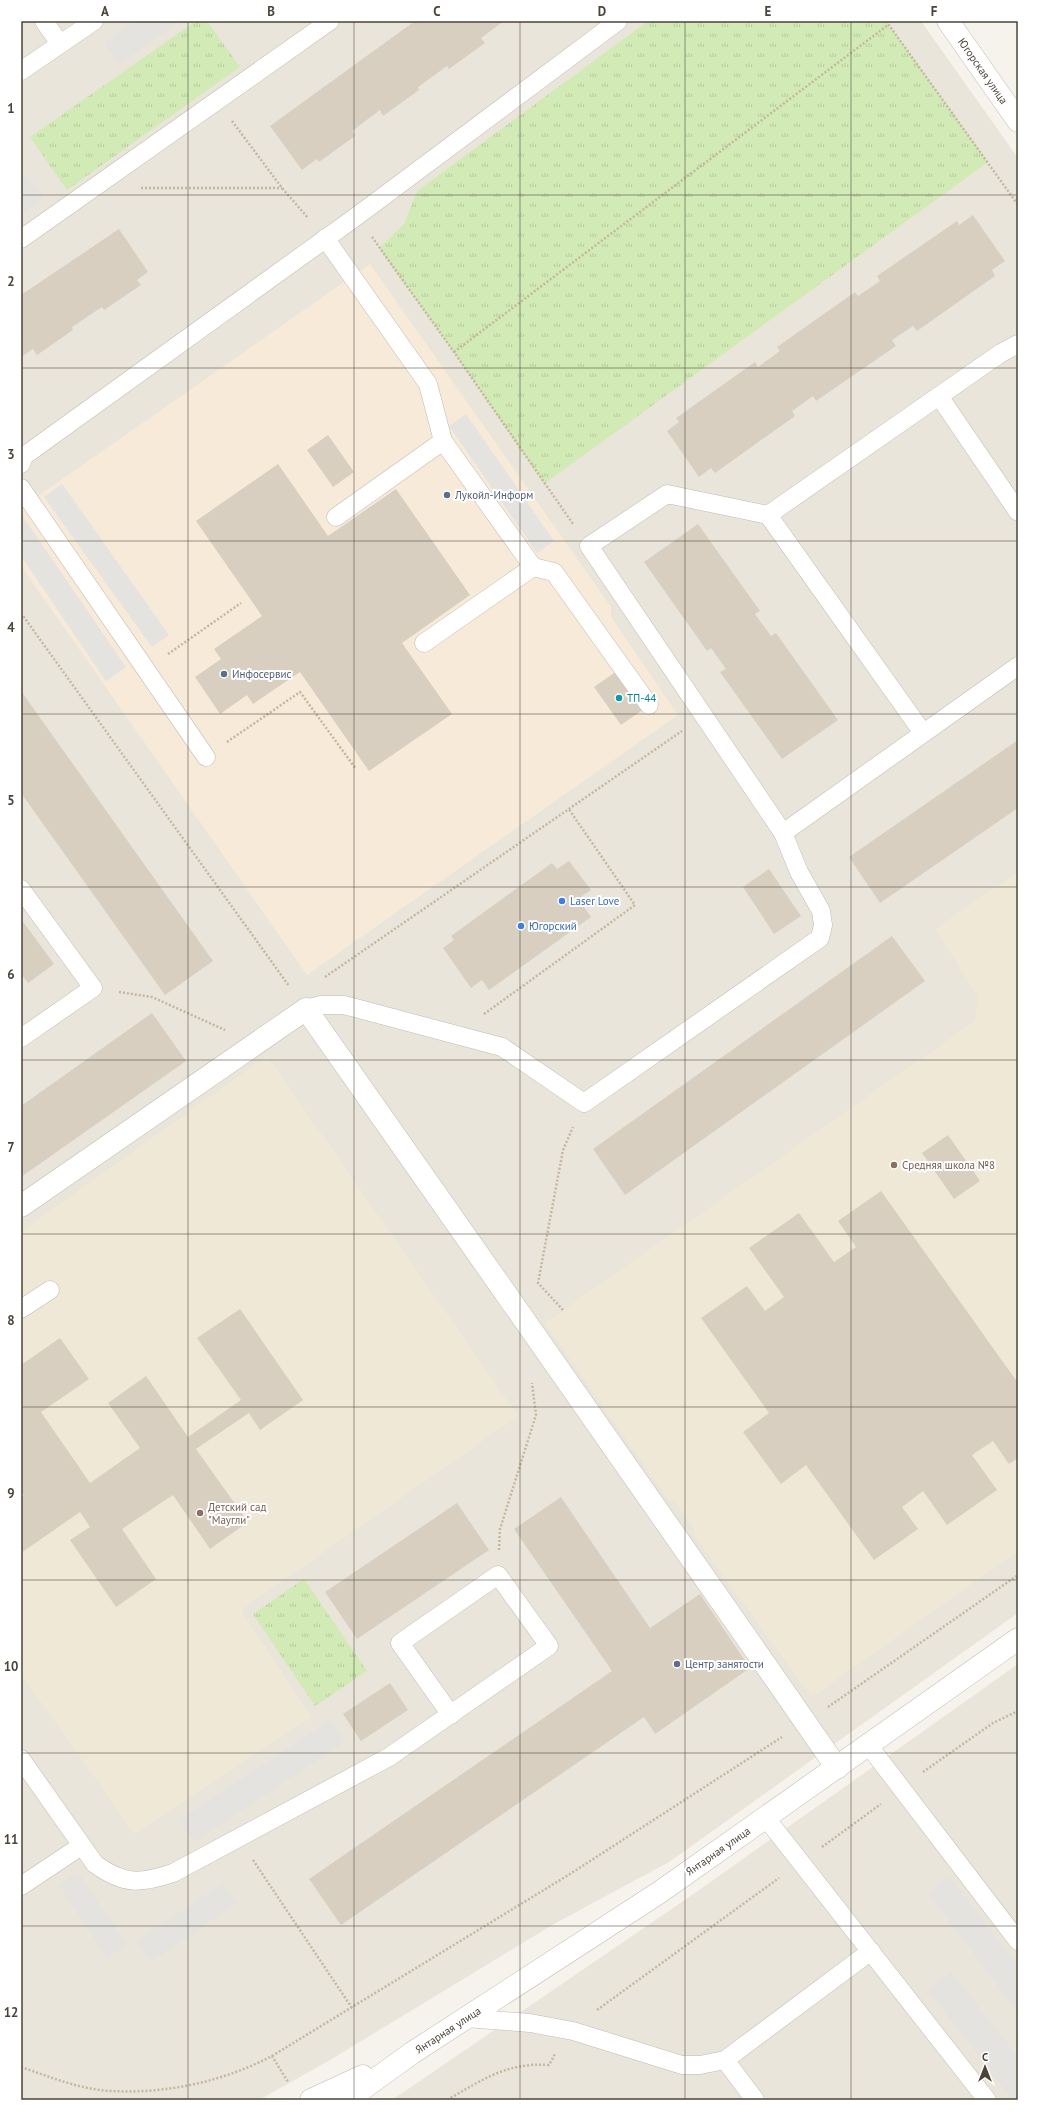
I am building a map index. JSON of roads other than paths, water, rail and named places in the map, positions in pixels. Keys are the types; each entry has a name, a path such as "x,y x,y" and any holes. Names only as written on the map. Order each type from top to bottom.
{"street":[{"name":"Югорская улица","path":"948,21 1018,121"},
{"path":"21,1206 306,1009 837,1768"},
{"name":"Янтарная улица","path":"412,2053 660,1892 869,1746 1018,1639"},
{"path":"312,2100 412,2053"},
{"path":"347,2100 412,2053"}],"lane":[{"path":"44,21 60,44"},
{"path":"21,71 94,21"},
{"path":"21,239 330,21"},
{"path":"22,457 325,238 618,21"},
{"path":"325,238 428,384 443,442 533,566 554,572 649,705"},
{"path":"768,515 1000,353 1018,344"},
{"path":"939,396 1018,512"},
{"path":"336,517 443,442"},
{"path":"21,488 206,757"},
{"path":"306,1009 322,1005 344,1005 502,1047 584,1103 820,938 823,924 821,911 799,872 783,833 589,546 667,494 768,515 923,733"},
{"path":"424,642 533,566"},
{"path":"783,833 1018,666"},
{"path":"21,889 93,988 21,1038"},
{"path":"21,1309 50,1290"},
{"path":"21,1759 95,1864 110,1875 130,1881 153,1880 173,1873 389,1757 451,1715 549,1646 498,1574 400,1643 451,1715"},
{"path":"869,1746 1018,1941"},
{"path":"766,1818 987,2100"},
{"path":"21,1886 82,1846"},
{"path":"466,2018 530,2023 573,2031 682,2065 700,2065 725,2060 871,1951"},
{"path":"725,2060 755,2100"}],"place":[{"name":"Лукойл-Информ","path":"447,495"},
{"name":"Инфосервис","path":"224,674"},
{"name":"ТП-44","path":"619,698"},
{"name":"Laser Love","path":"562,901"},
{"name":"Югорский","path":"521,926"},
{"name":"Средняя школа №8","path":"894,1165"},
{"name":"Детский сад \"Маугли\"","path":"200,1513"},
{"name":"Центр занятости","path":"677,1664"}]}
